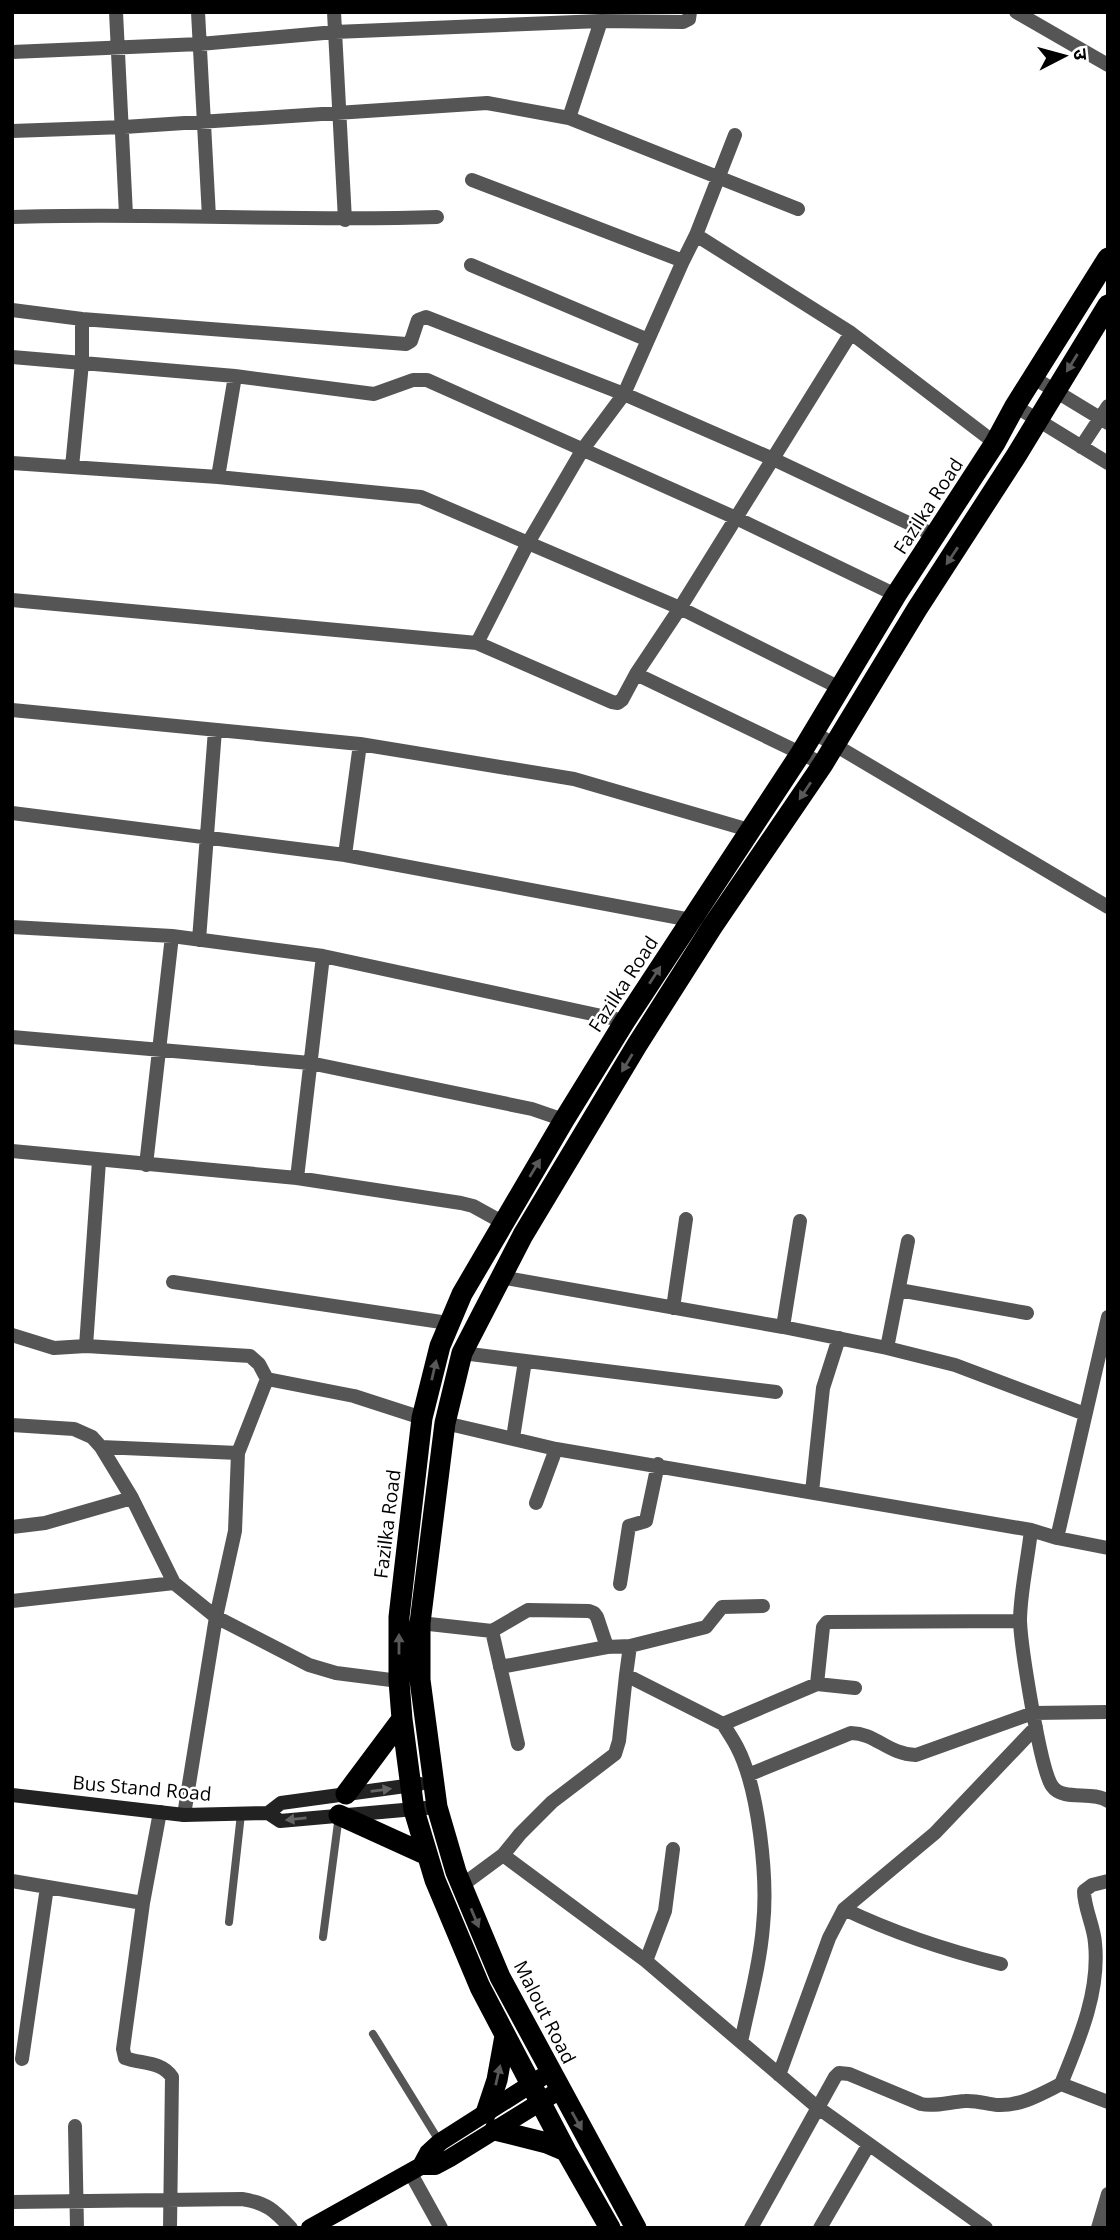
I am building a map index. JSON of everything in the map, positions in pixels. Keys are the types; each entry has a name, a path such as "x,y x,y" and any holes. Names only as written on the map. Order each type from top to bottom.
{"highway":[{"name":"Fazilka Road","path":"414,1810 399,1681 399,1617 422,1418 448,1323 502,1222 564,1119 801,753 896,595 995,443 1015,406 1108,258"},
{"path":"437,1807 420,1680 420,1623 445,1423 461,1353 500,1277 637,1045 698,948 823,764 1108,305"},
{"path":"402,1719 342,1805 426,1855"},
{"name":"Malout Road","path":"437,1807 461,1886 500,1977 636,2228"},
{"path":"414,1810 435,1880 480,1987 535,2094 610,2228"},
{"path":"505,2036 491,2122 566,2151"}],"main road":[{"name":"Bus Stand Road","path":"12,1795 184,1815 268,1813 281,1821 434,1782"},
{"name":"Bus Stand Road","path":"268,1813 281,1803 414,1810 437,1807"},
{"path":"310,2228 415,2169 435,2166 450,2158 491,2122 555,2081"},
{"path":"415,2169 440,2142 491,2122"}],"street":[{"path":"116,12 127,215"},
{"path":"198,12 209,216"},
{"path":"334,12 345,220"},
{"path":"12,52 200,44 335,32 601,21 683,22 689,19 690,12"},
{"path":"1016,12 1108,65"},
{"path":"569,118 601,21"},
{"path":"12,131 124,127 487,103 569,118 798,209"},
{"path":"477,643 528,543 583,449 624,394 696,235 735,135"},
{"path":"472,180 683,261"},
{"path":"12,217 127,215 345,220 437,217"},
{"path":"696,235 851,333 995,443"},
{"path":"471,265 648,340"},
{"path":"12,310 82,319 406,344 411,341 418,320 426,317 624,394 773,459 936,536"},
{"path":"72,467 82,363 82,319"},
{"path":"12,600 477,643 618,703 851,333"},
{"path":"12,357 234,376 374,394 413,380 427,380 736,518 896,595"},
{"path":"218,477 234,376"},
{"path":"1034,378 1105,416 1081,447"},
{"path":"1015,406 1108,463"},
{"path":"12,463 218,477 421,497 680,608 840,688"},
{"path":"636,674 823,764"},
{"path":"12,710 360,744 574,779 749,830"},
{"path":"199,940 215,730"},
{"path":"813,732 1108,907"},
{"path":"345,855 360,744"},
{"path":"12,813 345,855 691,920"},
{"path":"12,928 172,936 323,956 625,1021"},
{"path":"146,1165 172,936"},
{"path":"296,1178 323,956"},
{"path":"12,1037 158,1052 310,1063 532,1109 564,1119"},
{"path":"12,1151 296,1178 461,1203 473,1206 502,1222"},
{"path":"86,1346 99,1161"},
{"path":"673,1308 686,1219"},
{"path":"783,1327 800,1221"},
{"path":"887,1348 908,1241"},
{"path":"500,1277 887,1348 956,1365 1085,1414"},
{"path":"173,1282 448,1323"},
{"path":"899,1290 1027,1313"},
{"path":"1057,1538 1108,1317"},
{"path":"12,1335 54,1348 86,1346 250,1356 259,1364 267,1379 238,1453 235,1531 216,1617 184,1815"},
{"path":"812,1492 823,1388 839,1338"},
{"path":"461,1353 776,1392"},
{"path":"513,1438 525,1361"},
{"path":"267,1379 354,1396 422,1418"},
{"path":"445,1423 556,1449 658,1464 1031,1530 1108,1548"},
{"path":"12,1425 74,1429 92,1437 132,1498 174,1583 216,1617 309,1665 336,1673 399,1681"},
{"path":"101,1447 238,1453"},
{"path":"536,1503 556,1449"},
{"path":"620,1584 629,1527 646,1521 658,1464"},
{"path":"12,1527 45,1523 132,1498"},
{"path":"1031,1530 1020,1621 1035,1720 1052,1787 1059,1792 1094,1796 1108,1801"},
{"path":"12,1601 174,1583"},
{"path":"500,1667 607,1647 630,1647 706,1627 722,1607 763,1606"},
{"path":"420,1623 492,1631 528,1610 589,1611 597,1617 607,1647"},
{"path":"817,1684 823,1628 827,1622 1020,1621"},
{"path":"492,1631 518,1744"},
{"path":"461,1886 503,1855 552,1802 615,1754 619,1741 630,1647"},
{"path":"626,1675 723,1724 738,1748 748,1775 760,1846 764,1924 741,2042"},
{"path":"723,1724 817,1684 855,1688"},
{"path":"748,1775 851,1734 861,1733 891,1751 916,1755 1035,1720 1108,1712"},
{"path":"779,2075 829,1938 844,1909 935,1833 1035,1720"},
{"path":"160,1812 143,1903 123,2049 125,2057 161,2066 168,2070 172,2077 170,2228"},
{"path":"646,1961 665,1911 673,1849"},
{"path":"503,1855 646,1961 817,2107 986,2228"},
{"path":"12,1881 143,1903"},
{"path":"751,2228 835,2077 844,2073 921,2104 933,2106 965,2101 1014,2104 1034,2098 1060,2084 1078,2042 1089,2006 1095,1972 1095,1944 1084,1891 1092,1885 1108,1881"},
{"path":"22,2059 47,1887"},
{"path":"844,1909 940,1949 1001,1964"},
{"path":"1060,2084 1108,2102"},
{"path":"75,2126 77,2228"},
{"path":"820,2228 869,2144"},
{"path":"415,2169 441,2228"},
{"path":"1103,2219 1108,2194"},
{"path":"12,2202 242,2199 261,2202 291,2228"}],"lane":[{"path":"323,1937 342,1805"},
{"path":"229,1923 241,1814"},
{"path":"373,2034 450,2158"}]}
